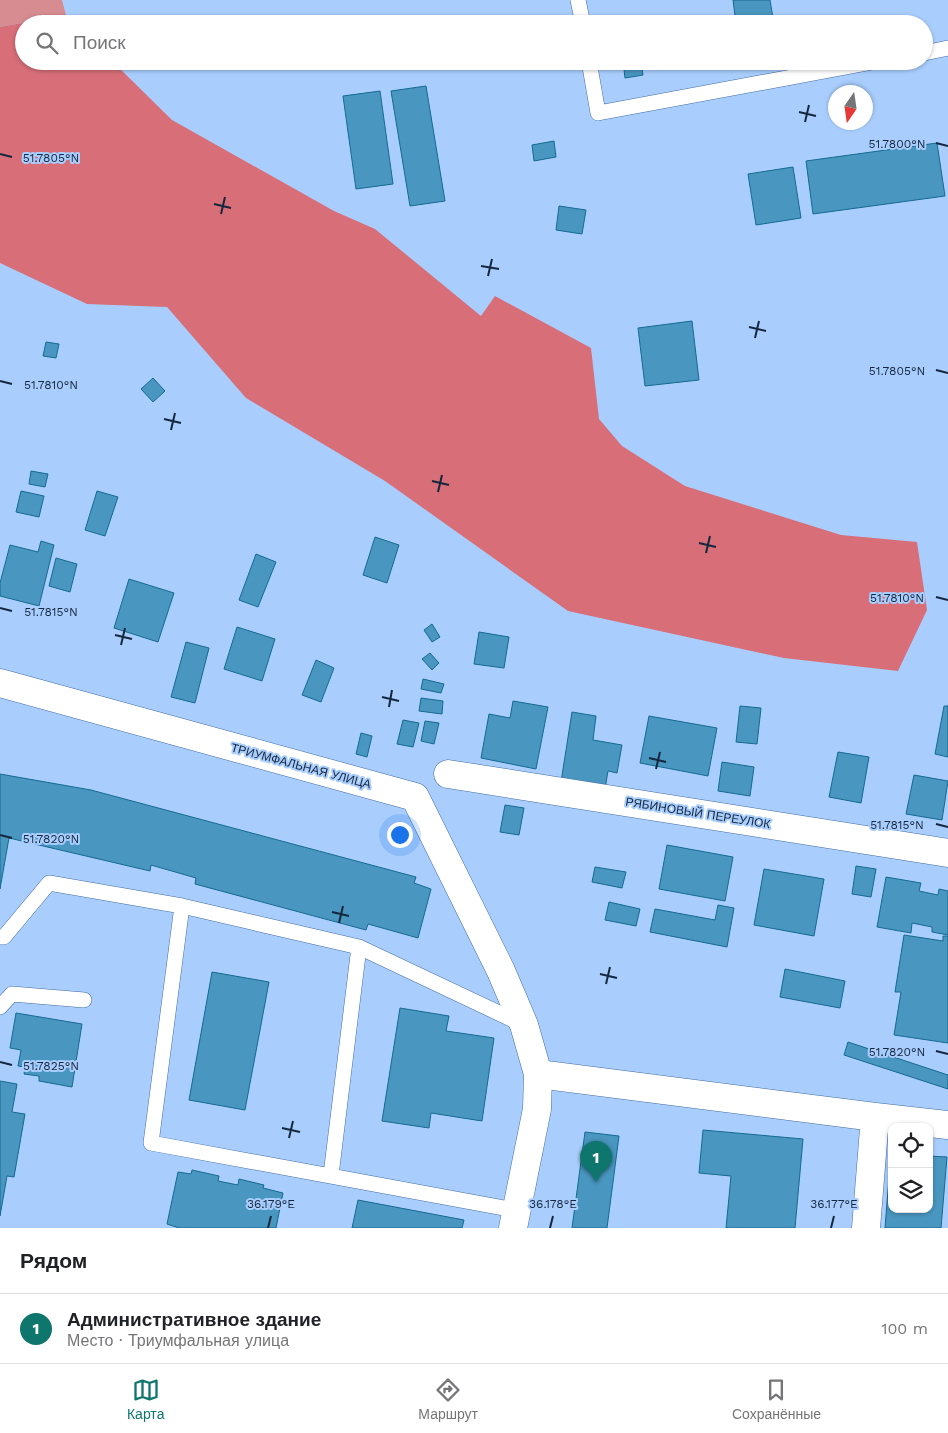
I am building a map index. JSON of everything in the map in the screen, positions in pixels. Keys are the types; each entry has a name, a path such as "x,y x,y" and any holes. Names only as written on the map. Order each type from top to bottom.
{"street":[{"name":"ТРИУМФАЛЬНАЯ УЛИЦА","path":"0,683 415,797 501,971 524,1026 538,1074 537,1109 514,1219"},
{"name":"РЯБИНОВЫЙ ПЕРЕУЛОК","path":"448,774 948,853"},
{"path":"538,1074 948,1125"},
{"path":"866,1228 875,1117"}],"lane":[{"path":"578,0 581,15"},
{"path":"933,51 948,48"},
{"path":"591,70 598,113 830,70"},
{"path":"0,937 4,938 49,883 182,906 359,947 524,1026"},
{"path":"182,906 151,1143 331,1175 514,1219"},
{"path":"331,1175 359,947"},
{"path":"0,1006 12,994 84,1000"}],"shaded area":[{"path":"0,0 62,0 66,15 15,15 15,24 0,27"},
{"path":"15,24 15,70 121,70 172,120 334,211 375,229 481,316 495,296 591,348 599,419 622,446 685,486 841,535 917,542 927,610 898,671 784,658 568,611 385,481 246,398 167,307 87,304 0,263 0,27"}],"building":[{"path":"733,0 770,0 772,15 735,15"},
{"path":"624,70 642,70 643,75 625,78"},
{"path":"426,86 445,201 410,206 391,91"},
{"path":"380,91 393,184 356,189 343,96"},
{"path":"554,141 556,157 534,161 532,145"},
{"path":"937,143 945,196 813,214 806,161"},
{"path":"793,167 801,218 756,225 748,174"},
{"path":"559,206 586,210 582,234 556,230"},
{"path":"692,321 699,380 645,386 638,328"},
{"path":"46,342 59,344 56,358 43,356"},
{"path":"153,378 165,391 153,402 141,389"},
{"path":"31,471 48,474 45,487 29,484"},
{"path":"21,491 44,496 39,517 16,512"},
{"path":"97,491 118,497 105,536 85,530"},
{"path":"375,537 399,545 387,583 363,575"},
{"path":"41,541 54,545 39,606 0,596 0,583 10,545 38,552"},
{"path":"256,554 276,562 258,607 239,600"},
{"path":"56,558 77,564 70,592 49,586"},
{"path":"129,579 174,593 158,642 114,628"},
{"path":"432,624 440,637 432,642 424,630"},
{"path":"237,627 275,639 262,681 224,669"},
{"path":"479,632 509,637 504,668 474,664"},
{"path":"186,642 209,648 195,703 171,697"},
{"path":"430,653 439,663 432,670 422,659"},
{"path":"316,660 334,668 321,702 302,695"},
{"path":"423,679 444,684 441,693 421,689"},
{"path":"421,698 443,701 442,714 419,711"},
{"path":"513,701 548,707 536,769 481,758 489,714 510,718"},
{"path":"740,706 761,708 757,744 736,742"},
{"path":"944,706 948,706 948,757 935,754"},
{"path":"572,712 596,716 593,740 622,745 617,773 608,771 605,789 561,782"},
{"path":"649,716 717,728 708,776 640,763"},
{"path":"403,720 419,723 413,747 397,744"},
{"path":"425,721 439,723 434,744 421,741"},
{"path":"361,733 372,736 367,757 356,754"},
{"path":"838,752 869,757 861,803 829,797"},
{"path":"722,762 754,767 750,796 718,791"},
{"path":"0,774 91,790 416,877 414,883 431,889 418,938 368,924 366,930 195,884 196,878 151,865 150,871 9,838 0,889"},
{"path":"914,775 948,781 942,820 906,814"},
{"path":"505,805 524,808 519,835 500,832"},
{"path":"667,845 733,857 725,901 659,889"},
{"path":"856,866 876,869 871,897 852,894"},
{"path":"595,867 626,872 622,888 592,882"},
{"path":"764,869 824,879 814,936 754,925"},
{"path":"886,877 921,883 919,891 938,895 939,889 948,891 948,935 932,932 932,927 912,923 911,933 877,927"},
{"path":"609,902 640,909 636,926 605,920"},
{"path":"718,905 734,908 727,947 650,932 655,909 715,920"},
{"path":"904,935 943,941 943,936 948,936 948,1043 894,1035 901,992 895,992"},
{"path":"785,969 845,981 840,1008 780,997"},
{"path":"212,972 269,982 245,1110 189,1100"},
{"path":"400,1008 449,1016 446,1031 494,1038 482,1121 431,1113 429,1128 382,1121"},
{"path":"16,1013 82,1024 72,1087 39,1081 39,1076 24,1074 25,1067 18,1066 21,1050 10,1048"},
{"path":"848,1042 948,1075 948,1089 844,1055"},
{"path":"0,1081 17,1084 12,1112 25,1114 14,1177 7,1176 0,1216"},
{"path":"703,1130 803,1139 795,1228 726,1228 731,1176 699,1173"},
{"path":"585,1132 619,1136 607,1228 572,1228"},
{"path":"933,1156 947,1157 941,1228 885,1228 888,1190 888,1213 933,1213"},
{"path":"192,1170 219,1176 218,1181 238,1185 239,1179 264,1185 263,1188 283,1193 276,1228 179,1228 167,1224 178,1172 191,1174"},
{"path":"358,1200 464,1220 462,1228 352,1228"}],"place":[{"name":"Административное здание","path":"596,1182"}]}
